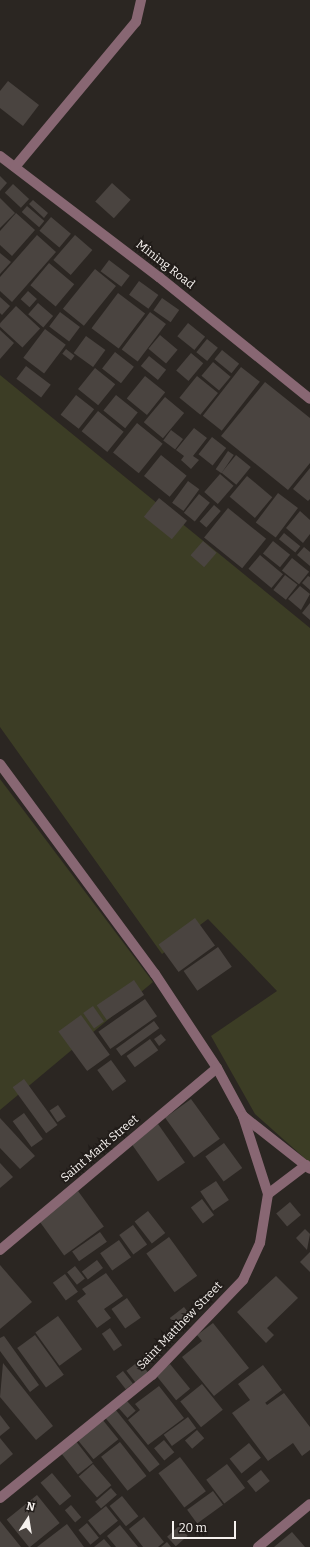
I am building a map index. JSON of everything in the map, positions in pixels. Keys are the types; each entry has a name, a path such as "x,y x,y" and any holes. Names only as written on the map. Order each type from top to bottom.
{"street":[{"path":"15,167 136,22 141,0"},
{"name":"Mining Road","path":"0,156 159,277 310,399"},
{"path":"0,764 155,974 217,1068 244,1116 308,1167 268,1194"},
{"name":"Saint Mark Street","path":"0,1250 217,1068"},
{"name":"Saint Matthew Street","path":"0,1498 152,1375 242,1280 260,1243 268,1194 244,1116"},
{"path":"258,1547 310,1504"}],"green space":[{"path":"0,375 310,628 310,1163 255,1114 211,1036 277,991 208,919 162,954 0,727"},
{"path":"0,779 153,982 0,1110"}],"building":[{"path":"8,81 39,105 23,126 0,108 0,91"},
{"path":"0,176 7,183 0,191"},
{"path":"112,183 131,200 114,218 95,202"},
{"path":"13,184 29,199 21,208 5,193"},
{"path":"0,198 15,213 0,228"},
{"path":"33,200 48,213 44,218 29,204"},
{"path":"27,206 44,221 39,227 22,212"},
{"path":"16,213 35,230 12,256 0,245 0,231"},
{"path":"51,217 71,234 59,248 39,231"},
{"path":"37,235 56,252 12,302 0,291 0,277"},
{"path":"75,235 92,250 71,275 53,260"},
{"path":"0,253 11,262 0,274"},
{"path":"109,260 130,276 121,287 101,271"},
{"path":"49,263 74,284 56,306 30,285"},
{"path":"95,269 116,286 84,326 63,309"},
{"path":"139,281 158,295 148,309 129,295"},
{"path":"28,291 37,299 30,307 21,299"},
{"path":"118,293 145,313 119,349 92,328"},
{"path":"0,297 10,306 2,315 0,313"},
{"path":"162,298 179,310 171,322 153,310"},
{"path":"38,303 53,316 43,327 28,314"},
{"path":"16,306 40,329 22,348 0,327 0,323"},
{"path":"60,312 80,327 69,341 49,326"},
{"path":"150,312 166,324 138,362 122,350"},
{"path":"188,323 205,337 194,350 177,336"},
{"path":"45,329 66,345 44,373 23,358"},
{"path":"0,330 14,343 0,359"},
{"path":"160,335 178,350 166,364 148,349"},
{"path":"86,336 105,350 93,367 74,353"},
{"path":"207,339 218,348 207,361 196,352"},
{"path":"66,349 75,356 71,361 62,354"},
{"path":"222,350 239,364 232,373 214,359"},
{"path":"115,352 134,367 121,383 102,369"},
{"path":"191,353 203,363 188,381 176,371"},
{"path":"149,356 166,370 158,380 141,366"},
{"path":"213,362 231,377 219,391 201,376"},
{"path":"26,366 51,385 41,397 16,379"},
{"path":"241,367 260,382 222,431 203,416"},
{"path":"95,368 115,384 98,405 78,389"},
{"path":"145,376 165,392 147,415 127,399"},
{"path":"197,376 218,393 200,415 179,398"},
{"path":"265,382 310,418 310,463 288,490 221,436"},
{"path":"76,395 94,409 79,429 61,415"},
{"path":"116,395 138,413 125,428 103,411"},
{"path":"165,397 184,413 163,438 144,422"},
{"path":"98,411 124,432 107,452 82,431"},
{"path":"137,423 163,444 139,473 113,453"},
{"path":"194,428 207,438 193,456 199,460 191,469 181,460 184,456 176,450"},
{"path":"171,430 183,439 175,449 163,440"},
{"path":"212,437 226,448 213,465 198,454"},
{"path":"228,451 234,455 222,473 216,469"},
{"path":"161,455 187,476 170,497 144,476"},
{"path":"236,455 251,467 236,485 222,473"},
{"path":"310,468 310,499 308,501 293,489"},
{"path":"220,474 234,486 218,504 204,492"},
{"path":"247,476 272,497 255,518 230,497"},
{"path":"188,481 199,489 183,511 172,503"},
{"path":"278,493 298,508 276,538 256,523"},
{"path":"199,494 210,503 195,521 184,513"},
{"path":"159,498 187,521 172,539 144,517"},
{"path":"214,505 221,511 206,528 200,522"},
{"path":"228,508 266,539 242,568 204,538"},
{"path":"300,511 310,520 310,534 303,543 286,528"},
{"path":"284,533 300,546 295,552 279,539"},
{"path":"203,541 217,553 204,567 191,555"},
{"path":"273,541 290,555 280,567 263,553"},
{"path":"304,547 310,552 310,566 297,555"},
{"path":"260,555 283,574 271,588 248,569"},
{"path":"292,558 309,572 299,584 282,570"},
{"path":"285,575 298,585 286,600 273,590"},
{"path":"308,576 310,577 310,590 302,583"},
{"path":"300,586 310,594 301,610 288,599"},
{"path":"310,603 310,620 302,613"},
{"path":"195,918 215,946 179,972 159,944"},
{"path":"218,947 232,967 197,991 184,971"},
{"path":"134,980 144,995 107,1020 97,1005"},
{"path":"145,999 157,1016 110,1049 98,1032"},
{"path":"93,1006 104,1022 94,1028 83,1013"},
{"path":"81,1015 110,1055 87,1071 58,1031"},
{"path":"154,1021 159,1028 121,1056 116,1049"},
{"path":"161,1034 166,1040 159,1046 154,1039"},
{"path":"150,1039 158,1050 135,1067 127,1056"},
{"path":"111,1060 126,1081 113,1091 97,1070"},
{"path":"24,1079 58,1125 46,1133 13,1087"},
{"path":"191,1099 220,1139 194,1157 165,1118"},
{"path":"58,1105 66,1117 58,1122 50,1111"},
{"path":"24,1113 43,1139 31,1147 13,1121"},
{"path":"0,1118 35,1156 20,1169 0,1148"},
{"path":"158,1124 185,1163 158,1181 131,1143"},
{"path":"224,1143 242,1168 224,1182 205,1157"},
{"path":"0,1163 13,1177 0,1188"},
{"path":"216,1181 229,1200 213,1211 200,1192"},
{"path":"78,1191 104,1227 64,1255 38,1220"},
{"path":"202,1199 214,1215 203,1223 191,1207"},
{"path":"290,1202 301,1215 287,1227 276,1214"},
{"path":"148,1211 165,1233 152,1244 135,1221"},
{"path":"133,1225 147,1244 133,1254 119,1235"},
{"path":"305,1229 310,1234 307,1250 296,1238"},
{"path":"100,1232 107,1242 79,1261 72,1252"},
{"path":"169,1237 197,1276 175,1292 146,1253"},
{"path":"119,1240 131,1257 112,1270 100,1253"},
{"path":"310,1252 310,1272 300,1262"},
{"path":"97,1260 103,1268 88,1279 82,1271"},
{"path":"0,1265 32,1302 0,1329"},
{"path":"75,1266 85,1279 77,1285 67,1272"},
{"path":"106,1273 123,1296 104,1309 111,1318 97,1328 77,1301 86,1294 82,1289"},
{"path":"65,1274 78,1292 66,1301 53,1283"},
{"path":"276,1276 298,1298 267,1328 274,1335 266,1343 237,1312"},
{"path":"127,1298 141,1318 125,1329 111,1309"},
{"path":"184,1307 191,1316 177,1327 170,1318"},
{"path":"58,1316 82,1349 59,1366 35,1332"},
{"path":"213,1323 249,1368 214,1396 182,1357 202,1341 197,1335"},
{"path":"110,1328 122,1345 114,1351 102,1334"},
{"path":"35,1335 64,1375 46,1388 17,1348"},
{"path":"4,1336 39,1385 30,1392 0,1351 0,1338"},
{"path":"155,1348 161,1355 150,1364 144,1357"},
{"path":"139,1361 149,1374 136,1383 126,1371"},
{"path":"3,1363 53,1426 36,1440 0,1397"},
{"path":"170,1364 190,1389 176,1400 156,1375"},
{"path":"263,1365 282,1390 265,1403 267,1405 284,1393 310,1427 310,1450 302,1456 293,1443 268,1461 232,1413 250,1400 238,1384"},
{"path":"123,1371 133,1384 126,1389 116,1377"},
{"path":"202,1384 223,1410 201,1427 180,1402"},
{"path":"159,1386 184,1418 148,1445 128,1420 140,1410 135,1404"},
{"path":"127,1401 136,1411 128,1418 119,1408"},
{"path":"115,1409 160,1464 150,1472 105,1417"},
{"path":"0,1415 10,1428 0,1436"},
{"path":"188,1417 196,1428 172,1446 164,1435"},
{"path":"102,1419 118,1439 93,1459 77,1439"},
{"path":"197,1430 204,1438 192,1449 185,1440"},
{"path":"0,1438 13,1454 0,1465"},
{"path":"75,1440 93,1463 78,1475 60,1452"},
{"path":"164,1440 174,1452 164,1461 154,1448"},
{"path":"120,1442 146,1476 128,1491 101,1457"},
{"path":"249,1443 261,1458 242,1473 230,1459"},
{"path":"180,1457 206,1491 184,1508 158,1473"},
{"path":"93,1464 111,1485 97,1498 79,1476"},
{"path":"227,1464 245,1488 224,1504 206,1480"},
{"path":"261,1470 270,1481 256,1492 247,1481"},
{"path":"52,1473 71,1496 60,1506 41,1483"},
{"path":"111,1488 117,1495 101,1509 95,1502"},
{"path":"213,1491 223,1505 197,1524 187,1510"},
{"path":"37,1495 60,1523 29,1547 7,1520"},
{"path":"122,1496 138,1516 126,1526 110,1506"},
{"path":"71,1505 81,1517 75,1522 65,1510"},
{"path":"106,1506 118,1521 100,1535 88,1520"},
{"path":"144,1517 164,1542 158,1547 143,1547 129,1529"},
{"path":"0,1521 21,1547 0,1547"},
{"path":"87,1523 99,1538 90,1545 78,1530"},
{"path":"67,1524 84,1547 37,1547"},
{"path":"120,1525 138,1547 116,1547 107,1536"},
{"path":"179,1526 188,1536 176,1546 167,1537"},
{"path":"292,1532 305,1547 274,1547"},
{"path":"104,1539 111,1547 94,1547"},
{"path":"167,1542 171,1547 161,1547"}]}
